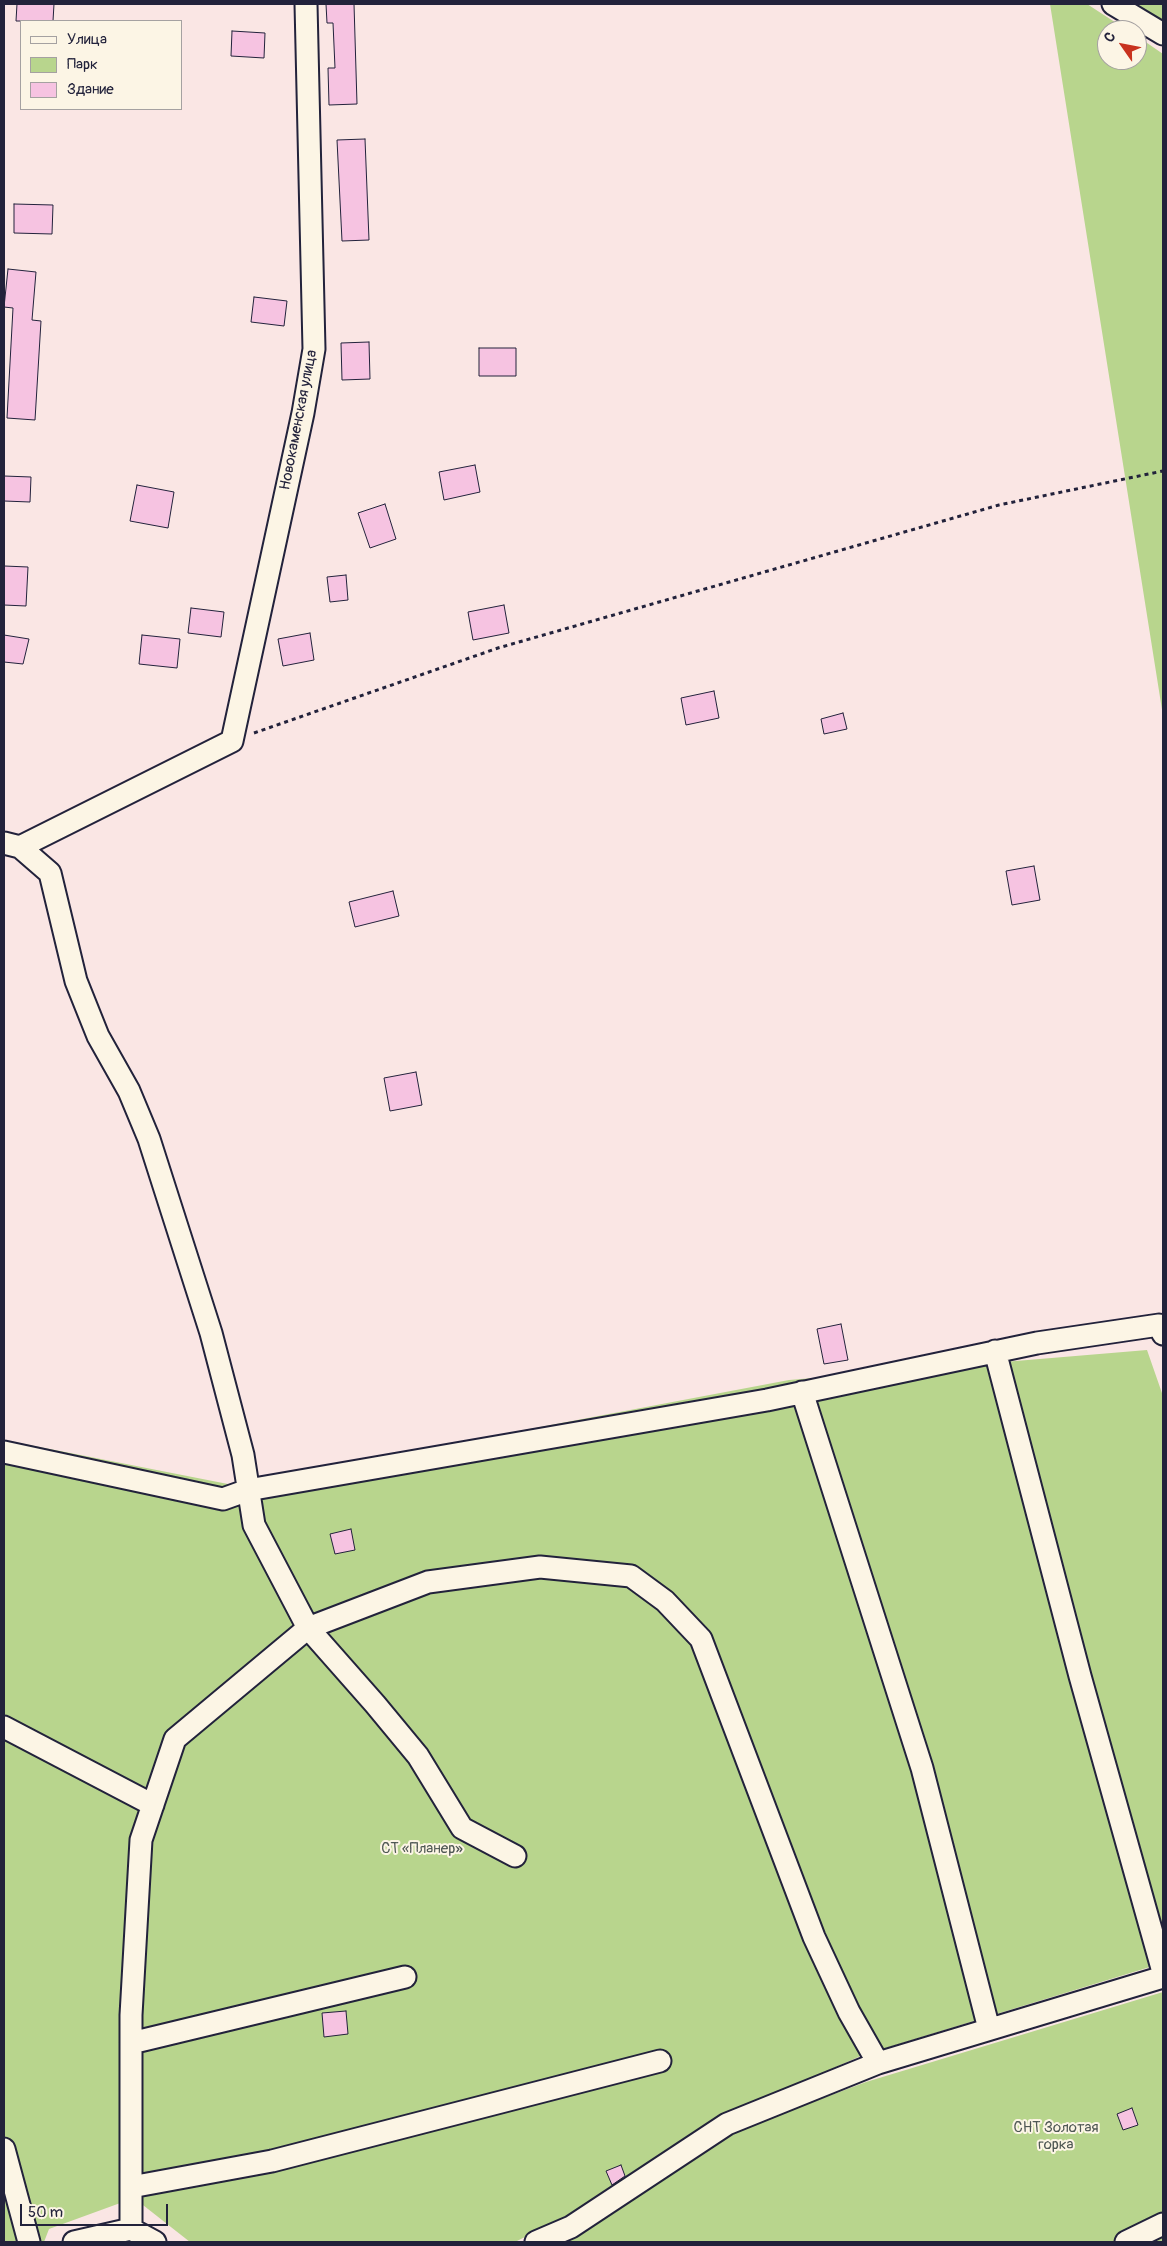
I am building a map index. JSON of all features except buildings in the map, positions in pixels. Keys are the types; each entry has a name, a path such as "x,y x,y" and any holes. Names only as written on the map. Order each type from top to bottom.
{"street":[{"name":"Новокаменская улица","path":"232,741 303,413 314,349 306,4"},
{"path":"1114,4 1163,34"},
{"path":"232,741 12,845 50,873 76,981 98,1036 129,1091 149,1138 211,1333 242,1455 254,1525 308,1628 418,1756 462,1828 515,1856"},
{"path":"4,1452 223,1499 248,1490 747,1404 1037,1343 1159,1326 1163,1334"},
{"path":"996,1351 1080,1676 1163,1972"},
{"path":"802,1392 922,1768 989,2029"},
{"path":"130,2229 131,2043 141,1840 175,1739 308,1628 428,1582 540,1567 631,1576 665,1601 701,1639 814,1938 849,2012 878,2063"},
{"path":"4,1727 153,1805"},
{"path":"131,2043 405,1977"},
{"path":"536,2242 571,2227 727,2124 878,2063 1163,1977"},
{"path":"131,2187 272,2161 660,2061"},
{"path":"4,2149 29,2242"},
{"path":"1126,2242 1163,2224"},
{"path":"74,2242 130,2229 155,2242"}],"path":[{"path":"232,741 498,648 999,505 1163,471"}],"green space":[{"path":"1050,4 1087,4 1112,20 1097,20 1097,70 1147,70 1147,43 1163,54 1163,716"},
{"path":"1128,4 1163,4 1163,30"},
{"name":"СТ «Планер»","path":"1147,1350 1163,1396 1163,1963 863,2055 732,2113 636,2181 515,2242 190,2242 134,2198 49,2229 44,2242 4,2242 4,1440 233,1485 789,1380"},
{"name":"СНТ Золотая горка","path":"1163,1992 1163,2242 564,2242 738,2130 866,2082"}]}
